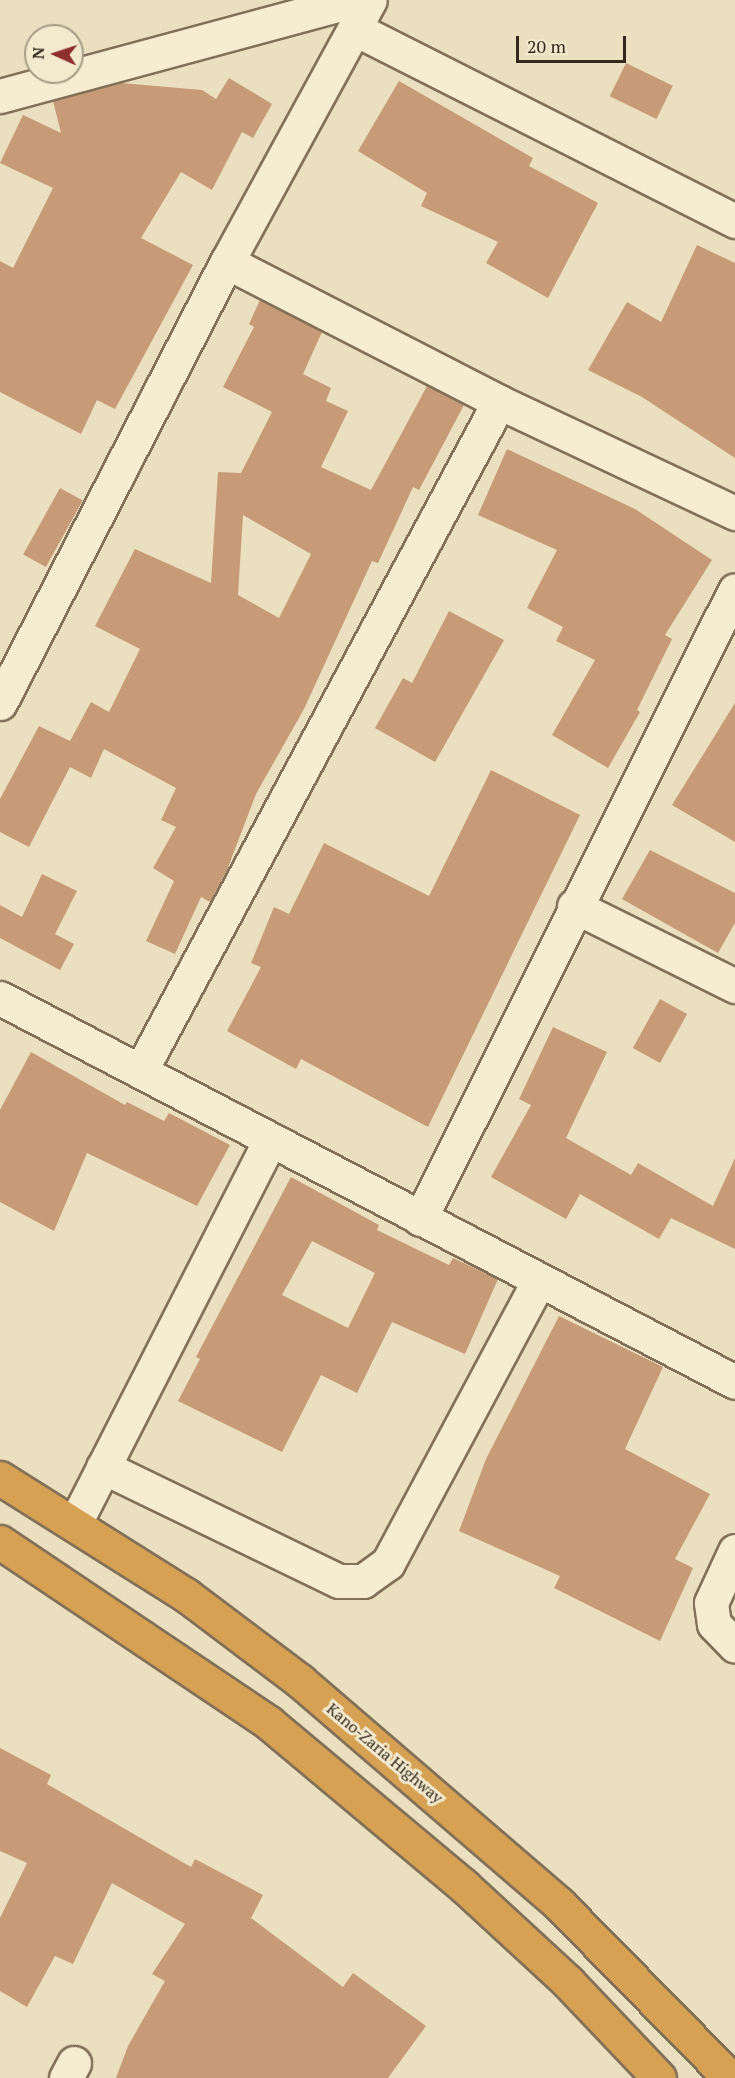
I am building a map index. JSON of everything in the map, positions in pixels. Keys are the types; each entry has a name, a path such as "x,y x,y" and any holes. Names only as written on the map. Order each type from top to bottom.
{"highway":[{"name":"Kano-Zaria Highway","path":"0,1478 75,1523 186,1595 300,1682 559,1904 729,2078"},
{"path":"0,1542 269,1723 464,1886 568,1982 659,2078"}],"street":[{"path":"0,703 355,15 370,0"},
{"path":"0,96 355,15 735,221"},
{"path":"227,262 499,402 735,513"},
{"path":"141,1070 499,402"},
{"path":"420,1219 574,906 735,590"},
{"path":"574,906 735,986"},
{"path":"0,998 141,1070 270,1142 735,1382"},
{"path":"75,1523 270,1142"},
{"path":"103,1467 339,1581 363,1581 388,1563 539,1281"},
{"path":"735,1551 711,1603 714,1624 735,1646"}],"building":[{"path":"626,63 673,86 657,119 610,96"},
{"path":"229,78 272,104 253,138 242,132 212,190 181,172 141,238 193,265 115,409 97,400 81,434 0,392 0,261 13,268 53,188 0,163 23,115 61,133 53,101 121,83 202,90 216,99"},
{"path":"399,81 533,158 529,166 598,203 548,298 486,263 498,242 421,206 427,193 358,151"},
{"path":"697,245 735,263 735,458 642,397 588,370 627,302 661,322"},
{"path":"260,300 322,332 303,374 331,388 326,401 348,411 321,467 371,490 427,386 464,405 419,490 413,487 378,563 372,561 304,709 256,794 227,870 210,902 201,897 175,954 146,941 174,881 153,868 176,827 161,820 176,788 104,749 91,778 70,767 29,847 0,832 0,799 39,726 70,741 91,702 109,712 140,649 95,626 135,549 211,583 218,472 241,473 272,412 223,387 254,327 249,324","holes":["243,515 311,554 279,618 238,595"]},
{"path":"507,449 635,509 712,560 665,635 672,639 637,710 640,712 608,768 552,735 595,660 556,641 563,627 527,608 557,550 478,515"},
{"path":"60,488 83,501 46,567 23,554"},
{"path":"449,611 504,640 435,762 375,728 403,678 412,683"},
{"path":"735,703 735,842 672,805"},
{"path":"491,770 580,815 428,1127 301,1059 296,1069 227,1031 261,967 251,963 274,907 289,914 324,843 429,896"},
{"path":"650,850 735,893 735,923 718,953 622,899"},
{"path":"42,874 77,891 55,934 74,944 60,970 0,938 0,905 22,917"},
{"path":"660,999 687,1014 660,1063 633,1048"},
{"path":"553,1027 607,1052 566,1138 631,1175 638,1163 713,1206 735,1158 735,1249 671,1218 659,1239 580,1194 566,1219 491,1177 531,1105 519,1099"},
{"path":"31,1052 125,1105 127,1102 164,1121 169,1113 230,1145 197,1206 87,1153 54,1231 0,1202 0,1110"},
{"path":"291,1177 379,1225 377,1230 449,1265 453,1258 498,1279 465,1354 392,1322 357,1393 321,1375 282,1452 178,1401 200,1359 196,1357","holes":["312,1241 375,1273 348,1328 282,1295"]},
{"path":"559,1316 663,1367 625,1449 710,1494 675,1559 693,1568 660,1641 554,1588 560,1576 459,1531 486,1459"},
{"path":"0,1748 51,1775 47,1784 191,1867 195,1859 263,1895 251,1918 343,1987 353,1973 426,2026 388,2078 116,2078 128,2046 165,1981 152,1974 185,1924 112,1883 73,1964 55,1956 27,2007 0,1991 0,1918 27,1863 0,1851"}]}
